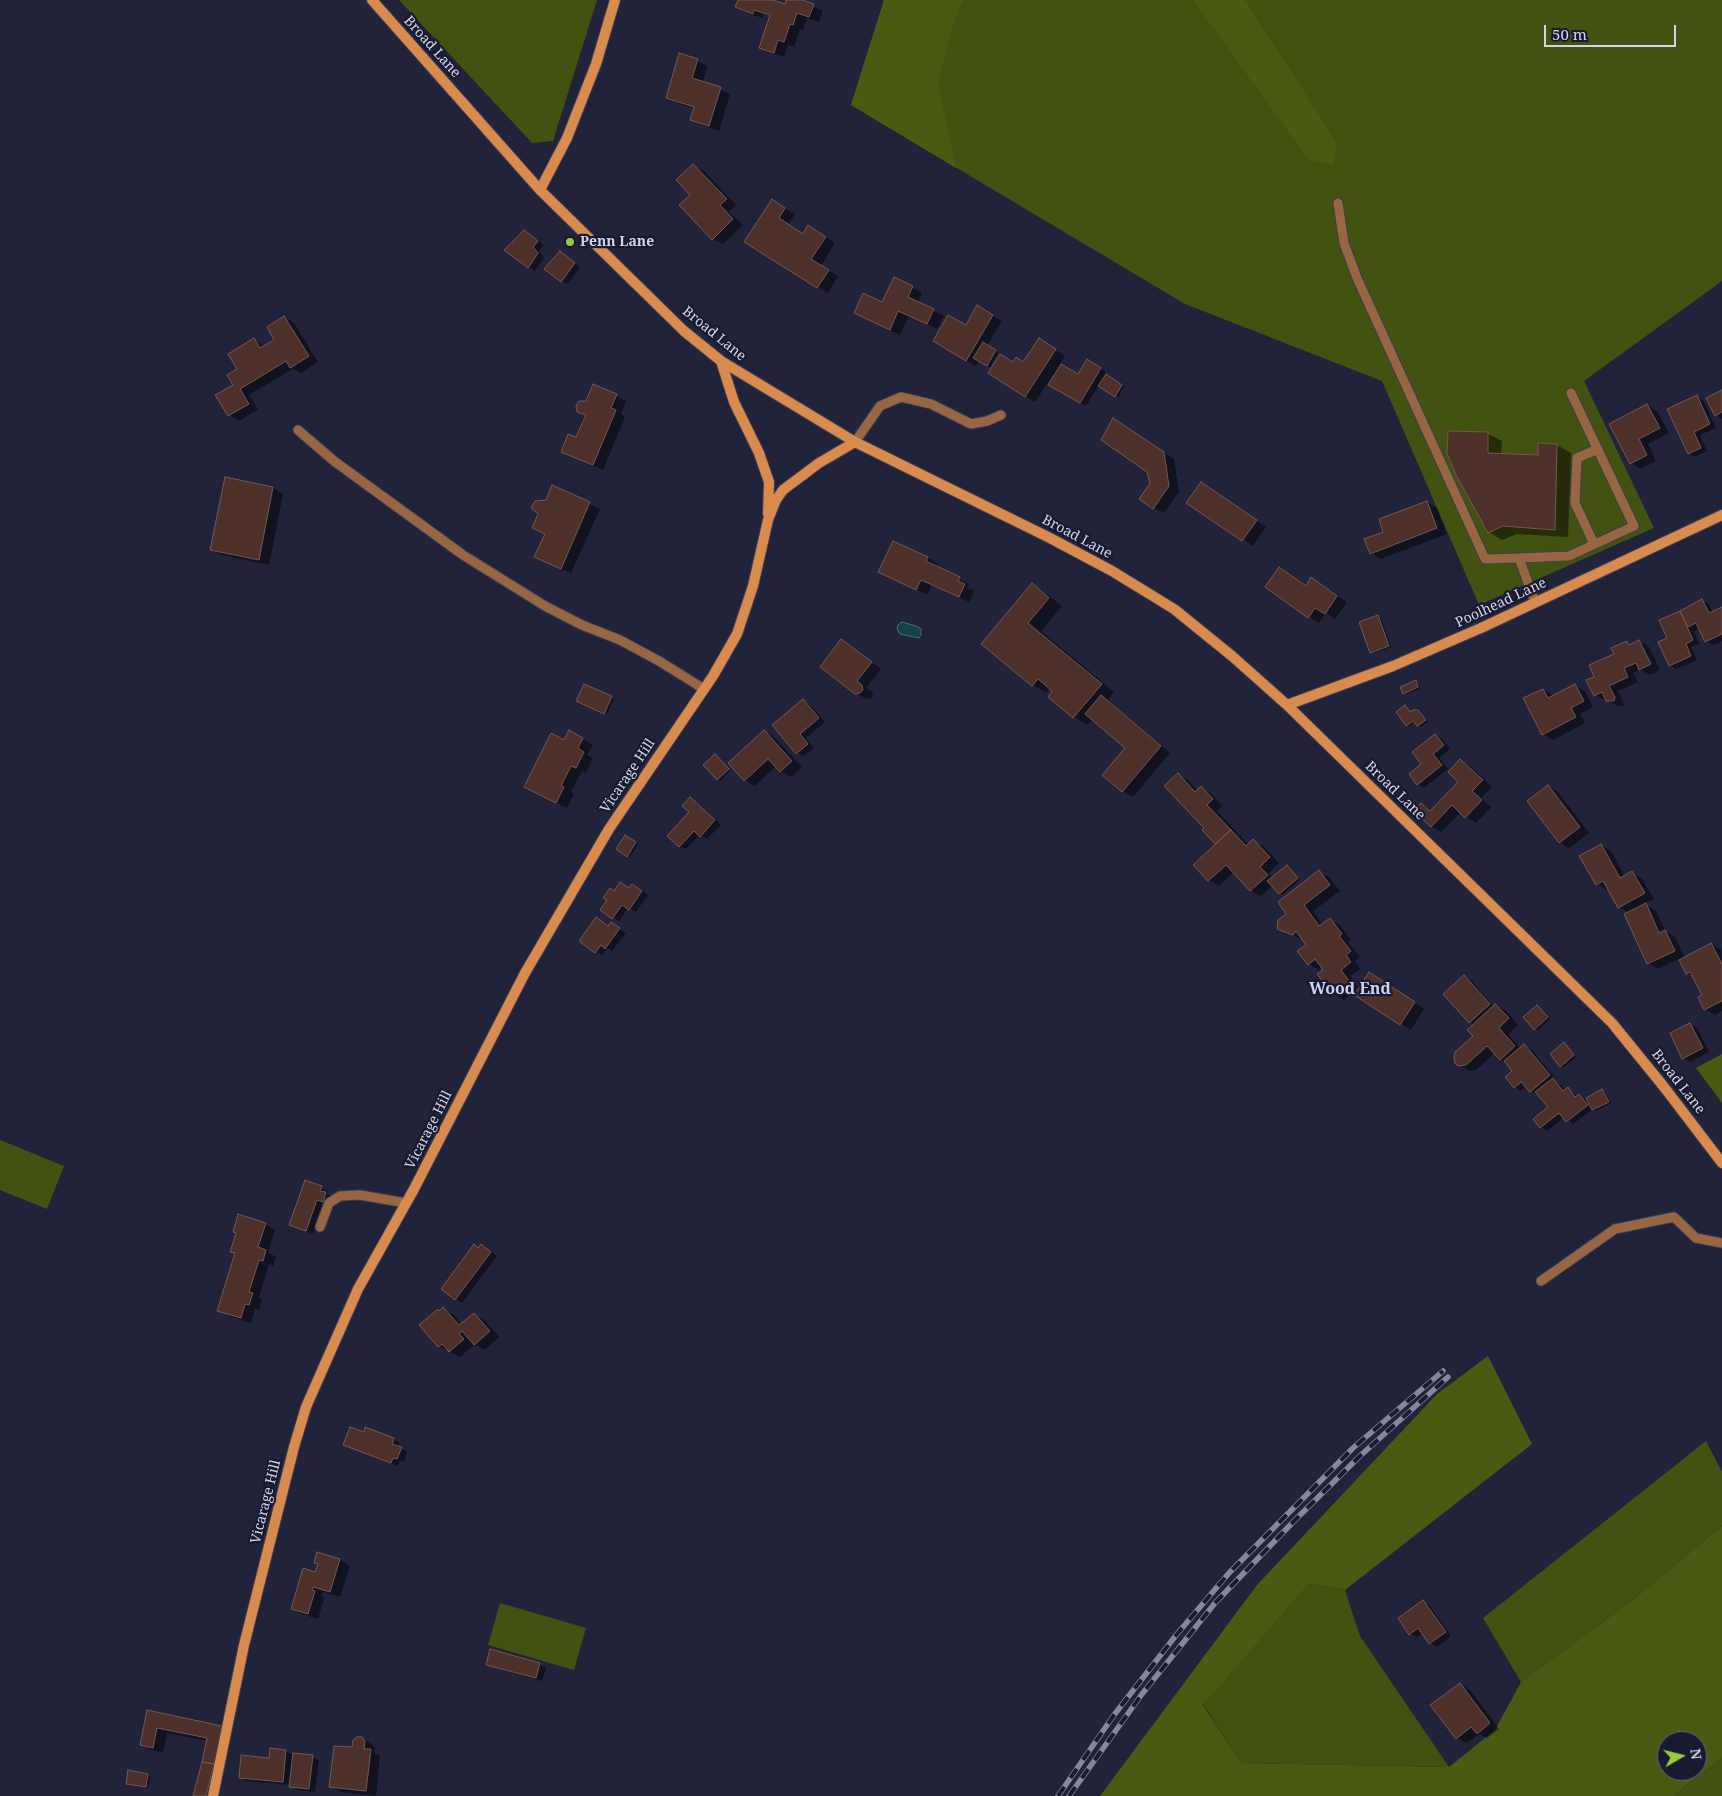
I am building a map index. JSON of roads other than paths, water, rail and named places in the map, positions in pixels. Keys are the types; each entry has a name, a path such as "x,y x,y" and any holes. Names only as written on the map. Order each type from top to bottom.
{"street":[{"name":"Broad Lane","path":"372,0 540,190 684,331 721,362 855,442 1050,538 1127,581 1174,609 1232,656 1287,705 1612,1023 1654,1074 1722,1163"},
{"path":"540,190 567,138 596,64 615,0"},
{"name":"Vicarage Hill","path":"721,362 734,402 759,454 769,482 768,520"},
{"name":"Vicarage Hill","path":"214,1796 244,1645 294,1447 306,1407 358,1289 406,1203 525,973 609,829 704,689 737,634 753,586 768,520 776,500 783,490 818,463 855,442"},
{"name":"Poolhead Lane","path":"1287,705 1393,666 1482,628 1722,515"}],"lane":[{"path":"1338,203 1344,243 1357,278 1485,559 1569,556 1634,526 1571,393"},
{"path":"855,442 880,406 901,397 931,404 970,424 987,421 1001,415"},
{"path":"298,430 334,461 463,555 545,606 582,625 620,640 659,661 704,689"},
{"path":"1594,544 1575,503 1577,458 1598,449"},
{"path":"1519,558 1535,602"},
{"path":"320,1227 329,1202 340,1196 360,1195 406,1203"},
{"path":"1541,1280 1615,1230 1674,1217 1696,1238 1722,1243"}],"railway":[{"path":"1058,1796 1114,1715 1177,1634 1229,1573 1353,1448 1443,1371"},
{"path":"1069,1796 1142,1694 1215,1603 1361,1455 1448,1377"}],"place":[{"name":"Penn Lane","path":"570,242"}],"district":[{"name":"Wood End","path":"1350,989"}]}
